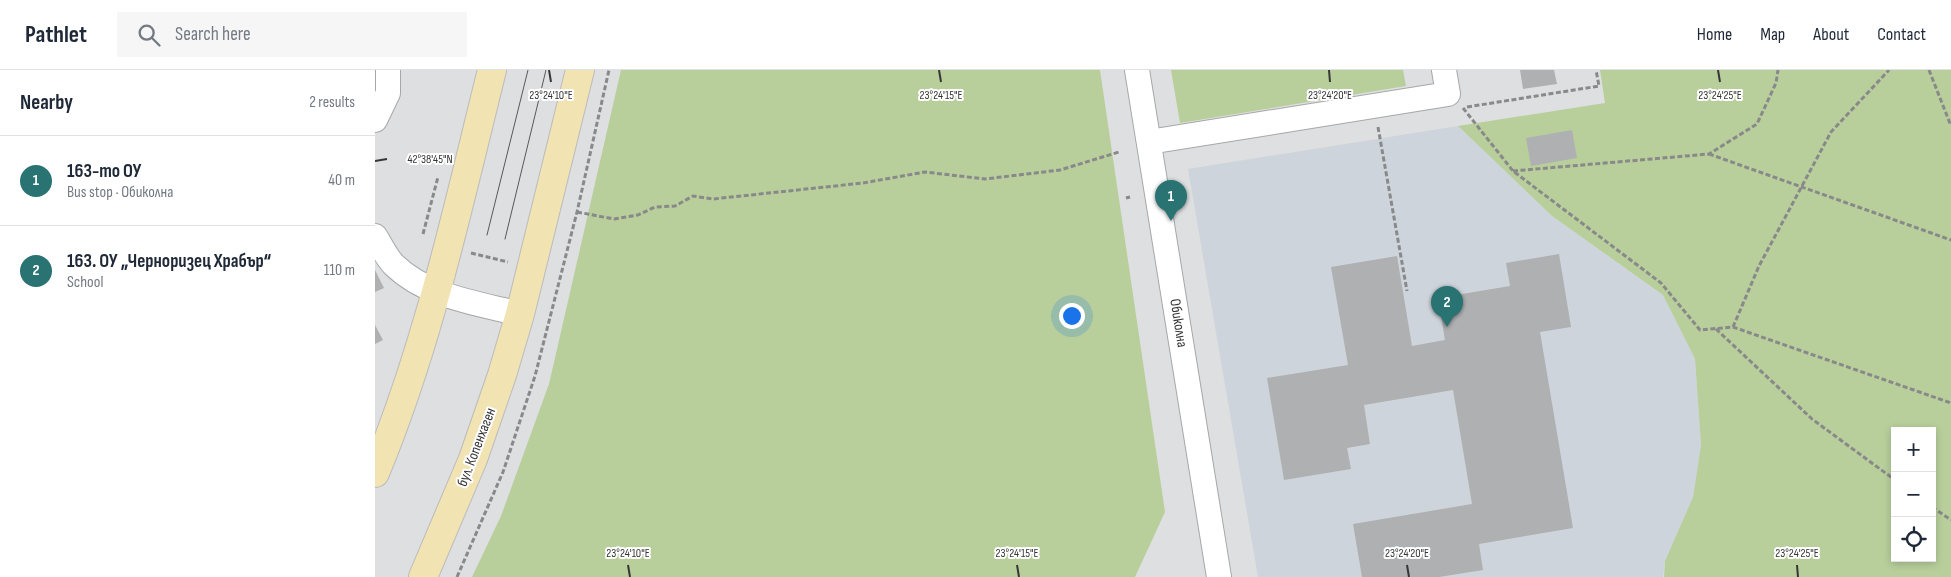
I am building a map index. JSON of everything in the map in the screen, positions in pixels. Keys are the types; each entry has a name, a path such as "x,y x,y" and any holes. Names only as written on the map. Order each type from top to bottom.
{"main road":[{"path":"375,473 410,380 437,293 492,70"},
{"name":"бул. Копенхаген","path":"423,577 473,459 503,375 520,314 580,70"}],"street":[{"path":"375,120 388,93 388,70"},
{"name":"Обиколна","path":"1137,70 1219,577"},
{"path":"1149,142 1448,94 1444,70"},
{"path":"375,236 393,264 411,280 437,293 520,314"}],"path":[{"path":"1596,70 1599,86 1463,108 1513,170 1661,283 1700,330 1733,327 1951,403"},
{"path":"1709,154 1757,124 1776,83 1778,70"},
{"path":"1733,327 1759,266 1800,186 1831,132 1889,70"},
{"path":"1929,70 1951,126"},
{"path":"1375,106 1407,292"},
{"path":"577,212 614,219 638,215 655,207 675,206 693,196 713,199 863,183 925,172 985,179 1060,170 1119,152"},
{"path":"1513,170 1709,154 1951,240"},
{"path":"421,241 438,174"},
{"path":"448,248 531,268"},
{"path":"1715,329 1812,419 1891,477"},
{"path":"1936,510 1951,520"}],"shaded area":[{"path":"1458,126 1552,216 1663,295 1695,359 1701,445 1693,497 1665,561 1663,577 1258,577 1188,169"}],"green space":[{"path":"621,70 1100,70 1165,512 1135,577 472,577 501,516 549,384"},
{"path":"1171,70 1403,70 1406,86 1180,123"},
{"path":"1600,70 1951,70 1951,577 1664,577 1665,561 1693,497 1701,445 1695,359 1663,295 1552,216 1458,126 1605,103"}],"building":[{"path":"1520,70 1554,70 1557,84 1523,89"},
{"path":"1572,130 1577,158 1531,166 1526,138"},
{"path":"1559,254 1571,327 1540,332 1573,528 1479,544 1483,570 1439,577 1362,577 1353,524 1472,504 1453,390 1364,405 1370,444 1347,448 1351,469 1284,480 1267,378 1348,365 1331,267 1397,256 1412,346 1445,340 1438,298 1510,286 1506,263"},
{"path":"375,270 384,288 375,292"},
{"path":"375,325 383,340 375,344"}],"tram line":[{"path":"487,235 528,70"},
{"path":"505,239 546,70"}],"place":[{"name":"163-то ОУ","path":"1171,221"},
{"name":"163. ОУ „Черноризец Храбър“","path":"1447,327"}]}
